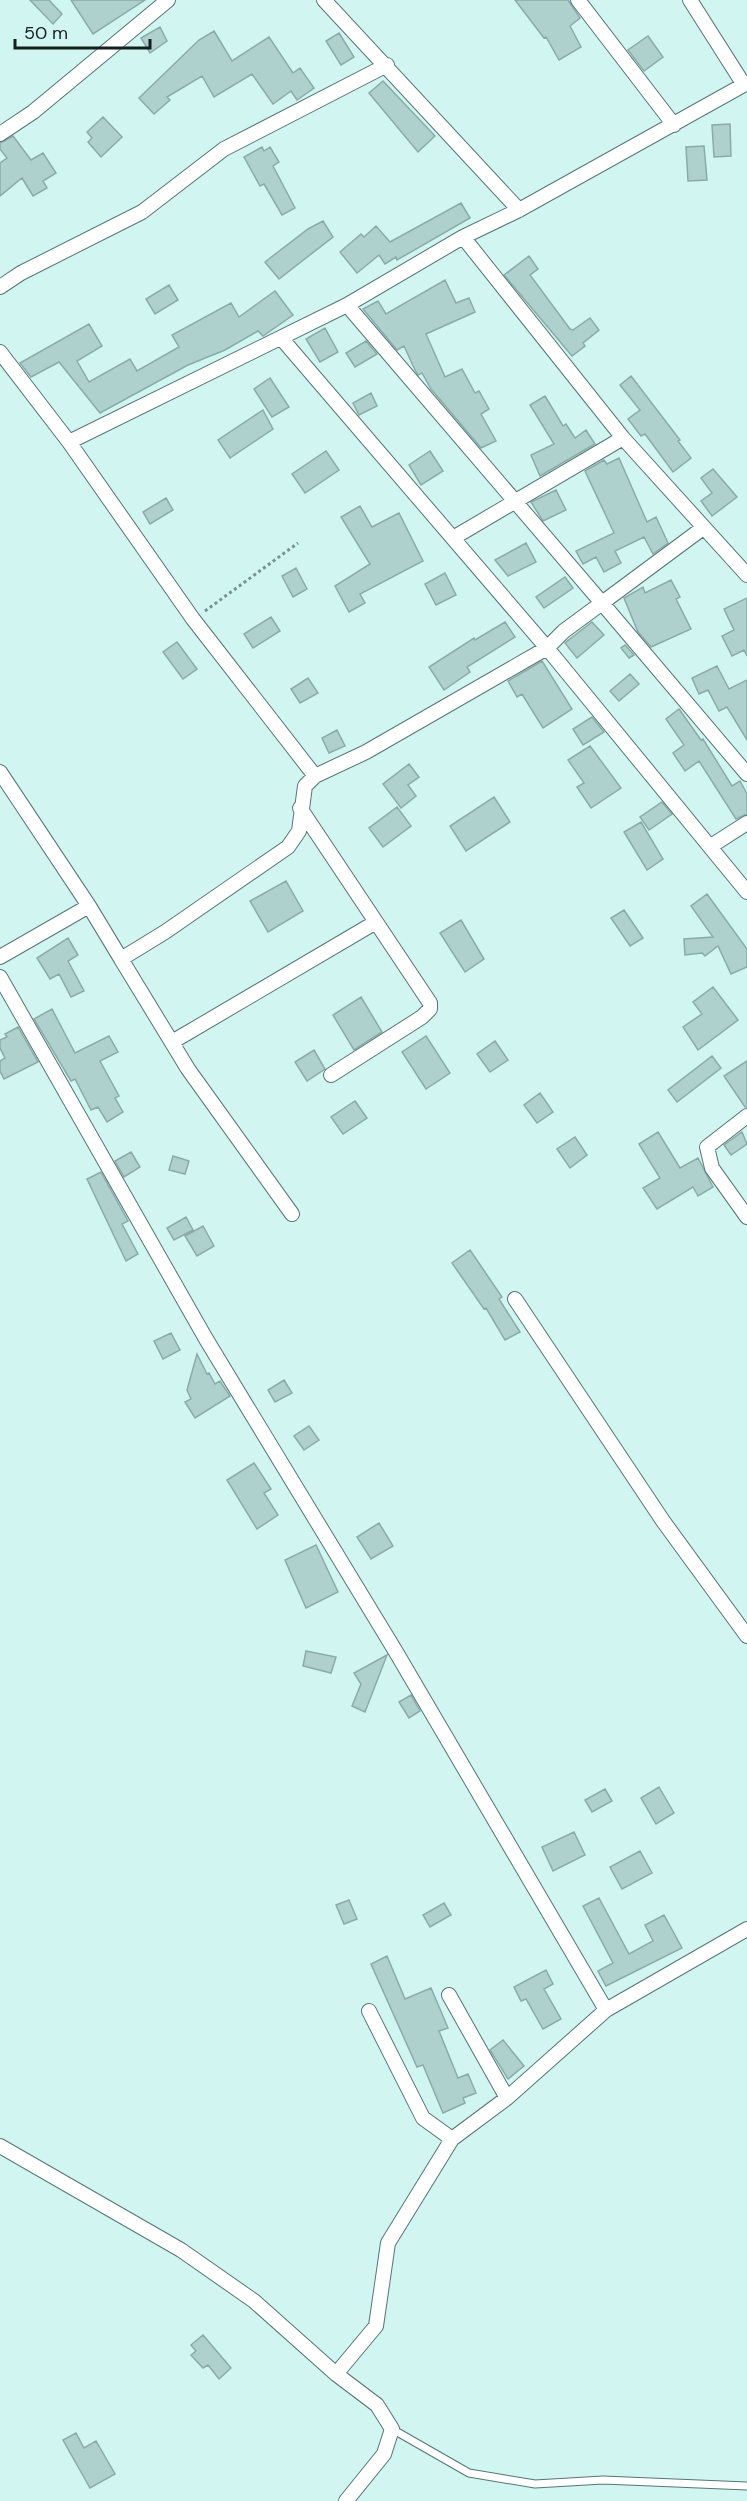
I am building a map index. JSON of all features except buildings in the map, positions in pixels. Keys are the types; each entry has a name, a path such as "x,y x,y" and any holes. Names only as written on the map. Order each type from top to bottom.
{"street":[{"path":"0,134 33,112 168,0"},
{"path":"324,0 387,65 519,210"},
{"path":"578,0 674,125"},
{"path":"69,442 347,305 463,237 519,210 746,84 690,0"},
{"path":"0,287 21,273 142,212 224,150 387,65"},
{"path":"463,237 623,438 747,575"},
{"path":"347,305 747,774"},
{"path":"282,339 547,648 747,892"},
{"path":"0,352 69,442 194,619 315,776"},
{"path":"453,538 623,438"},
{"path":"121,960 288,847 299,831 300,808 305,786 315,776 366,753 547,648 564,631 703,528"},
{"path":"0,772 89,906 188,1069 292,1214"},
{"path":"300,808 430,1003 430,1009 331,1075"},
{"path":"711,846 747,823"},
{"path":"0,957 89,906"},
{"path":"172,1042 376,921"},
{"path":"0,977 206,1339 396,1652 606,2010"},
{"path":"747,1116 707,1148 712,1168 747,1217"},
{"path":"515,1299 663,1521 747,1636"},
{"path":"336,2374 376,2326 388,2244 452,2139 507,2098 606,2010 747,1929"},
{"path":"449,1995 507,2098"},
{"path":"369,2011 423,2118 452,2139"},
{"path":"0,2146 181,2250 254,2301 336,2374 377,2405 392,2429 384,2454 346,2501"}],"lane":[{"path":"392,2429 469,2473 535,2484 603,2480 747,2486"}],"path":[{"path":"194,619 298,543"}]}
